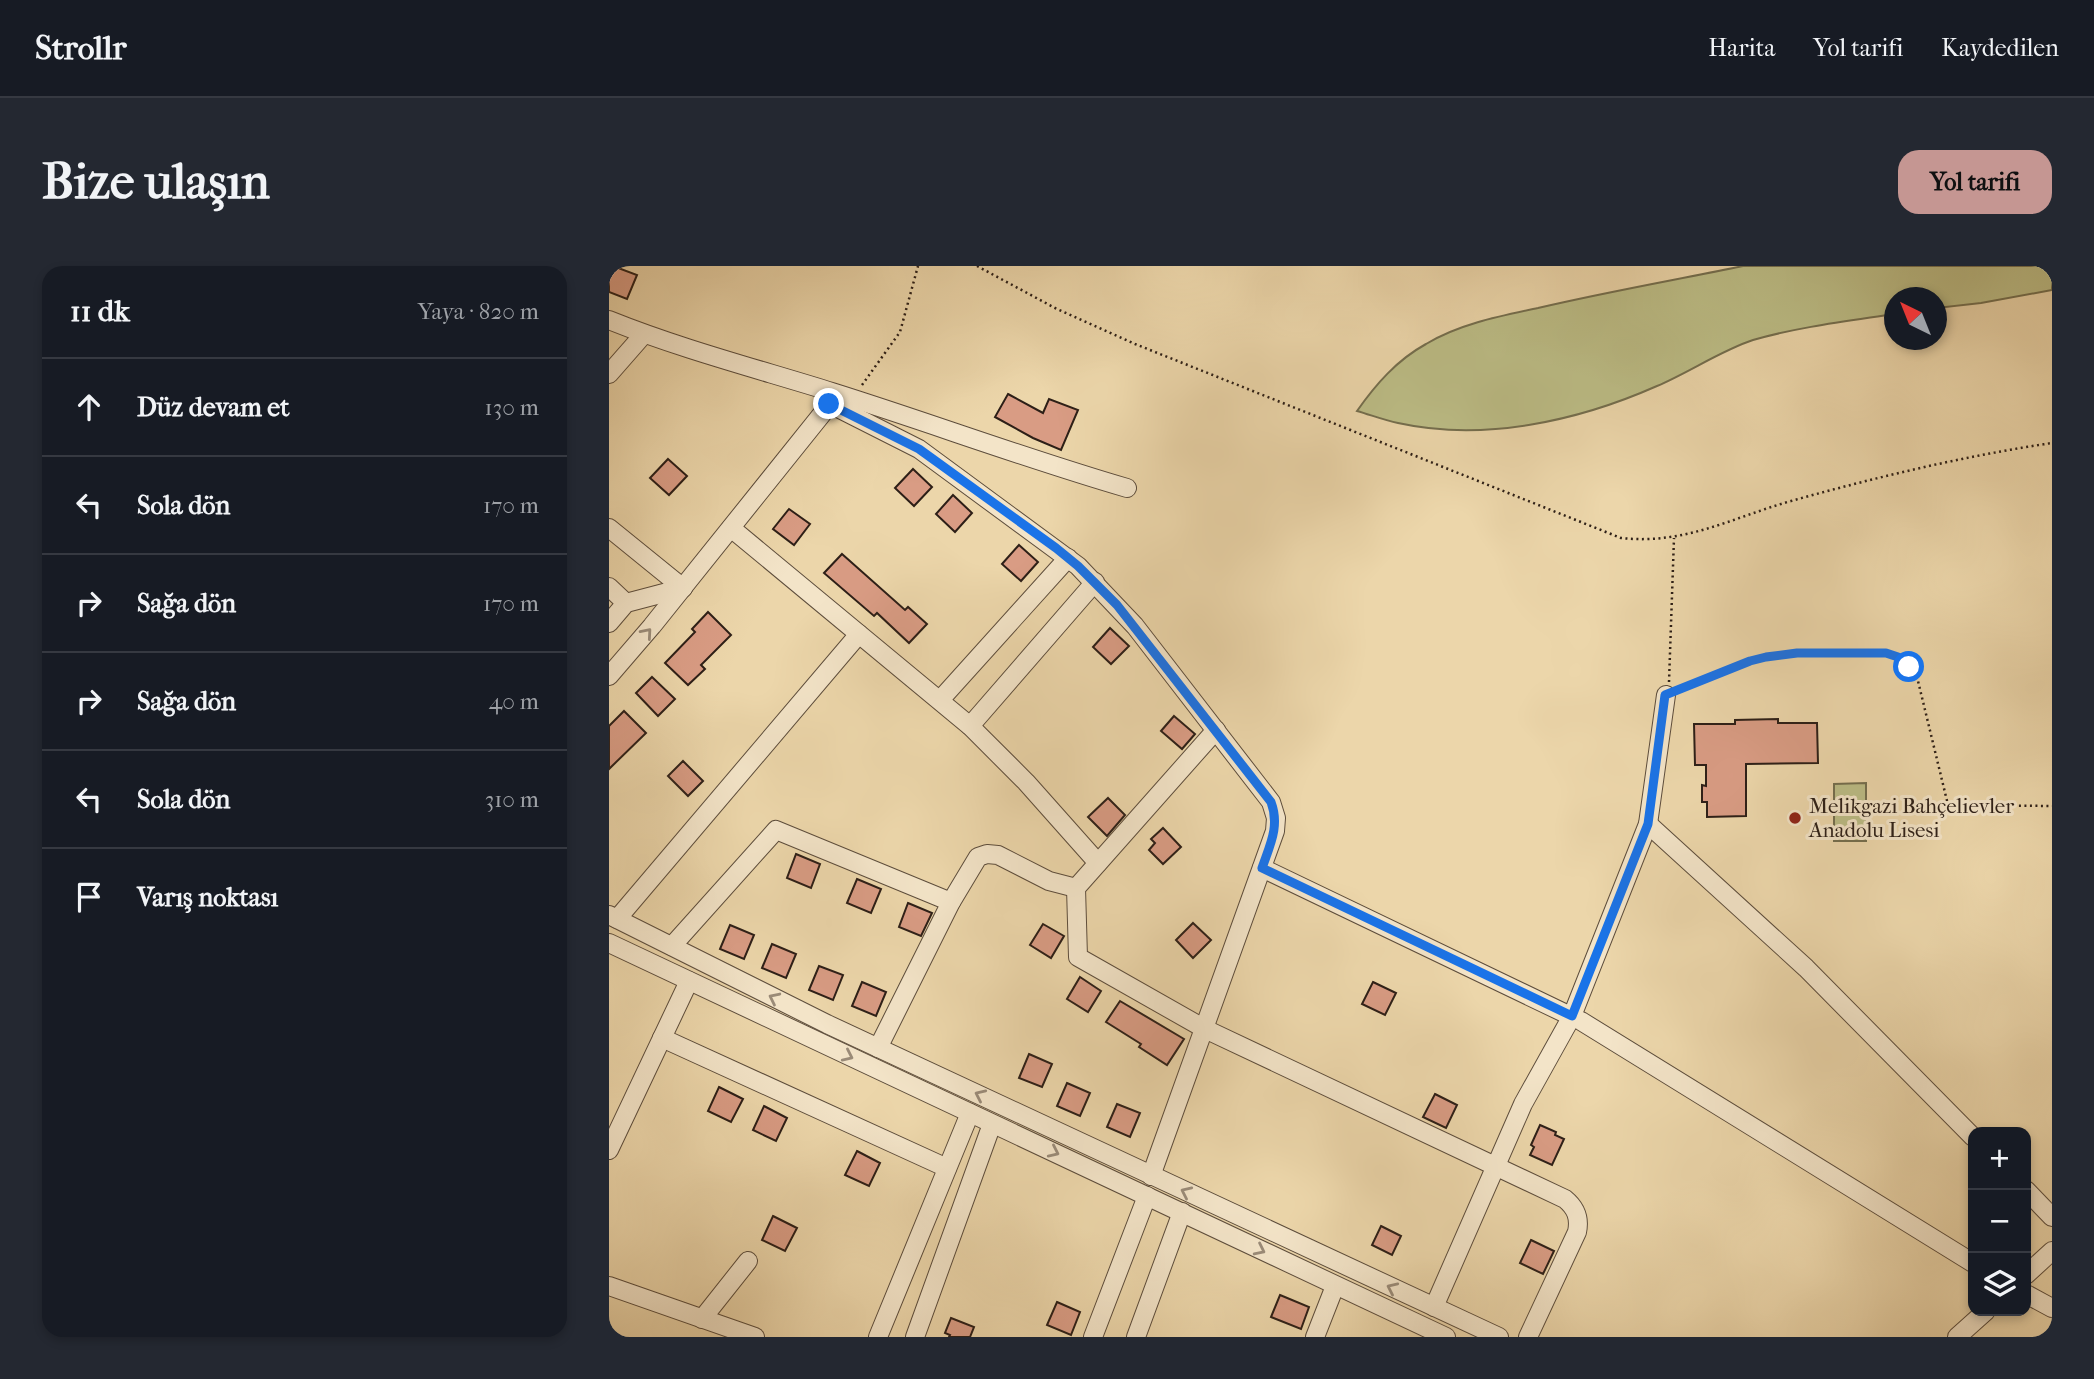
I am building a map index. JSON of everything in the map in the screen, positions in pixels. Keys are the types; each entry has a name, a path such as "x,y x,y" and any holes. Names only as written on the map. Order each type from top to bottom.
{"street":[{"path":"609,320 839,398 1127,488"},
{"path":"609,374 644,334"},
{"path":"609,676 839,398"},
{"path":"839,398 919,449 1067,558 1095,582 1135,626 1266,794 1274,811 1275,831 1151,1176"},
{"path":"609,528 683,588"},
{"path":"731,528 970,726 1026,782 1098,863"},
{"path":"940,700 1067,558"},
{"path":"970,726 1095,582"},
{"path":"609,587 627,603"},
{"path":"609,623 627,603 683,588"},
{"path":"859,634 613,917 878,1048 1499,1337"},
{"path":"1434,1307 1523,1104 1572,1016 1648,824 1665,695"},
{"path":"1216,730 1076,888 1078,957 1205,1029 1565,1199 1578,1216 1577,1233 1528,1337"},
{"path":"1648,824 1806,968 1968,1132"},
{"path":"672,946 776,830 951,902"},
{"path":"878,1048 951,902 975,861 987,854 999,855 1049,880 1076,888"},
{"path":"1262,868 1572,1016 1968,1260"},
{"path":"609,943 1446,1337"},
{"path":"609,1150 689,981"},
{"path":"662,1038 947,1168"},
{"path":"878,1337 970,1113"},
{"path":"915,1337 992,1124"},
{"path":"2031,1195 2052,1217"},
{"path":"1093,1337 1147,1196"},
{"path":"1136,1337 1182,1212"},
{"path":"2031,1270 2052,1251"},
{"path":"702,1319 748,1261"},
{"path":"609,1286 755,1337"},
{"path":"1315,1337 1335,1286"},
{"path":"2031,1297 2052,1308"},
{"path":"1957,1337 1980,1316"}],"path":[{"path":"839,398 900,332 919,266"},
{"path":"977,266 1055,309 1125,340 1621,538 1674,538 1789,502 1897,473 1983,454 2052,443"},
{"path":"1674,538 1668,694 1766,657 1806,653 1886,653 1903,661 1918,681 1948,805 2052,806"}],"green space":[{"path":"1743,266 2052,266 2052,290 1981,303 1947,307 1947,287 1884,287 1884,316 1805,328 1753,340 1669,381 1627,398 1563,418 1530,425 1464,430 1431,428 1393,422 1357,411 1396,365 1415,350 1439,337 1509,314"},
{"path":"1866,783 1866,841 1834,841 1834,784"}],"building":[{"path":"613,266 637,275 627,299 609,292 609,276"},
{"path":"1008,394 1043,413 1049,399 1078,410 1061,450 995,417"},
{"path":"668,459 687,476 669,495 650,478"},
{"path":"913,469 932,487 914,506 895,488"},
{"path":"953,495 972,513 955,532 936,514"},
{"path":"789,509 810,524 794,545 773,529"},
{"path":"1019,545 1038,562 1021,581 1002,564"},
{"path":"842,554 905,610 908,607 927,624 909,643 877,613 874,616 824,573"},
{"path":"708,612 731,635 701,665 705,669 688,685 665,663 695,632 692,629"},
{"path":"1110,628 1129,646 1111,664 1093,647"},
{"path":"652,677 675,699 658,716 636,693"},
{"path":"624,711 646,733 609,769 609,726"},
{"path":"1174,716 1195,734 1182,749 1161,731"},
{"path":"1778,719 1778,723 1817,723 1818,763 1746,764 1746,816 1707,817 1707,802 1702,802 1702,785 1706,786 1706,765 1695,765 1694,724 1735,724 1735,720"},
{"path":"683,761 703,781 688,796 668,776"},
{"path":"1108,798 1125,815 1107,836 1088,817"},
{"path":"1163,828 1181,847 1163,864 1149,850 1155,843 1151,839"},
{"path":"796,854 820,864 811,888 787,878"},
{"path":"857,879 881,889 871,913 847,903"},
{"path":"908,903 932,913 921,936 899,927"},
{"path":"1193,923 1211,940 1193,958 1176,940"},
{"path":"1043,924 1064,936 1051,958 1030,945"},
{"path":"730,925 754,935 744,959 720,949"},
{"path":"772,944 796,954 786,978 762,968"},
{"path":"819,966 843,975 833,1000 809,990"},
{"path":"1080,977 1101,991 1088,1012 1067,999"},
{"path":"862,982 886,992 876,1016 852,1006"},
{"path":"1373,982 1396,993 1385,1015 1362,1004"},
{"path":"1120,1001 1184,1039 1167,1065 1139,1047 1141,1044 1106,1022"},
{"path":"1029,1054 1052,1064 1042,1087 1019,1078"},
{"path":"1067,1083 1090,1093 1080,1116 1057,1106"},
{"path":"719,1087 743,1099 731,1122 708,1111"},
{"path":"1435,1094 1457,1105 1446,1128 1423,1117"},
{"path":"1117,1104 1140,1113 1130,1137 1107,1127"},
{"path":"764,1106 787,1118 776,1141 753,1130"},
{"path":"1540,1125 1564,1139 1552,1165 1530,1155 1534,1147 1531,1145"},
{"path":"857,1151 880,1163 869,1186 845,1175"},
{"path":"773,1216 797,1228 785,1251 762,1240"},
{"path":"1381,1226 1401,1236 1392,1255 1372,1245"},
{"path":"1531,1240 1554,1251 1543,1274 1520,1263"},
{"path":"1280,1295 1309,1307 1301,1329 1271,1317"},
{"path":"1057,1302 1080,1312 1071,1335 1047,1325"},
{"path":"951,1318 974,1327 970,1337 949,1337 950,1335 945,1333"}],"place":[{"name":"Melikgazi Bahçelievler Anadolu Lisesi","path":"1795,818"}],"route":[{"path":"829,404 919,449 1056,548 1117,605 1271,802 1276,818 1275,831 1262,868 1572,1016 1648,824 1665,695 1750,661 1781,655 1886,653 1898,657 1909,667"}]}
